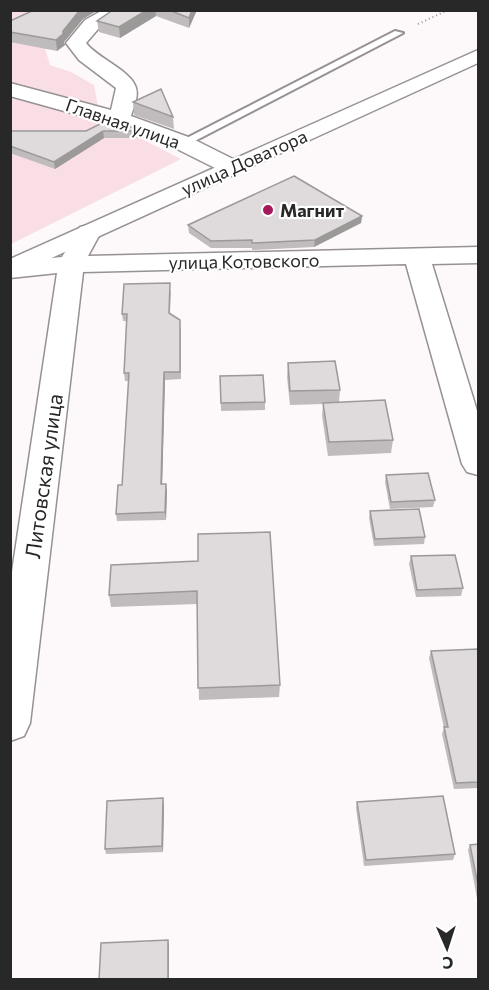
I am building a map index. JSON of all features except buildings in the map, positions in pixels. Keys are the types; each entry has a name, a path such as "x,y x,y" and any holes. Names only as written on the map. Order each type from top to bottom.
{"street":[{"path":"117,10 92,24 76,43 80,50 112,72 126,87 126,97 119,119"},
{"name":"улица Доватора","path":"10,269 478,56"},
{"name":"Главная улица","path":"10,89 119,119 183,143 231,167"},
{"name":"Литовская улица","path":"10,723 71,264 89,232"},
{"name":"улица Котовского","path":"10,269 71,264 478,255"},
{"path":"417,257 478,464"}],"lane":[{"path":"183,143 398,33"}],"path":[{"path":"398,33 448,10"}],"shaded area":[{"path":"11,11 81,11 42,39 50,65 71,72 94,85 101,123 118,127 181,159 11,244"}],"place":[{"name":"Магнит","path":"268,210"}]}
